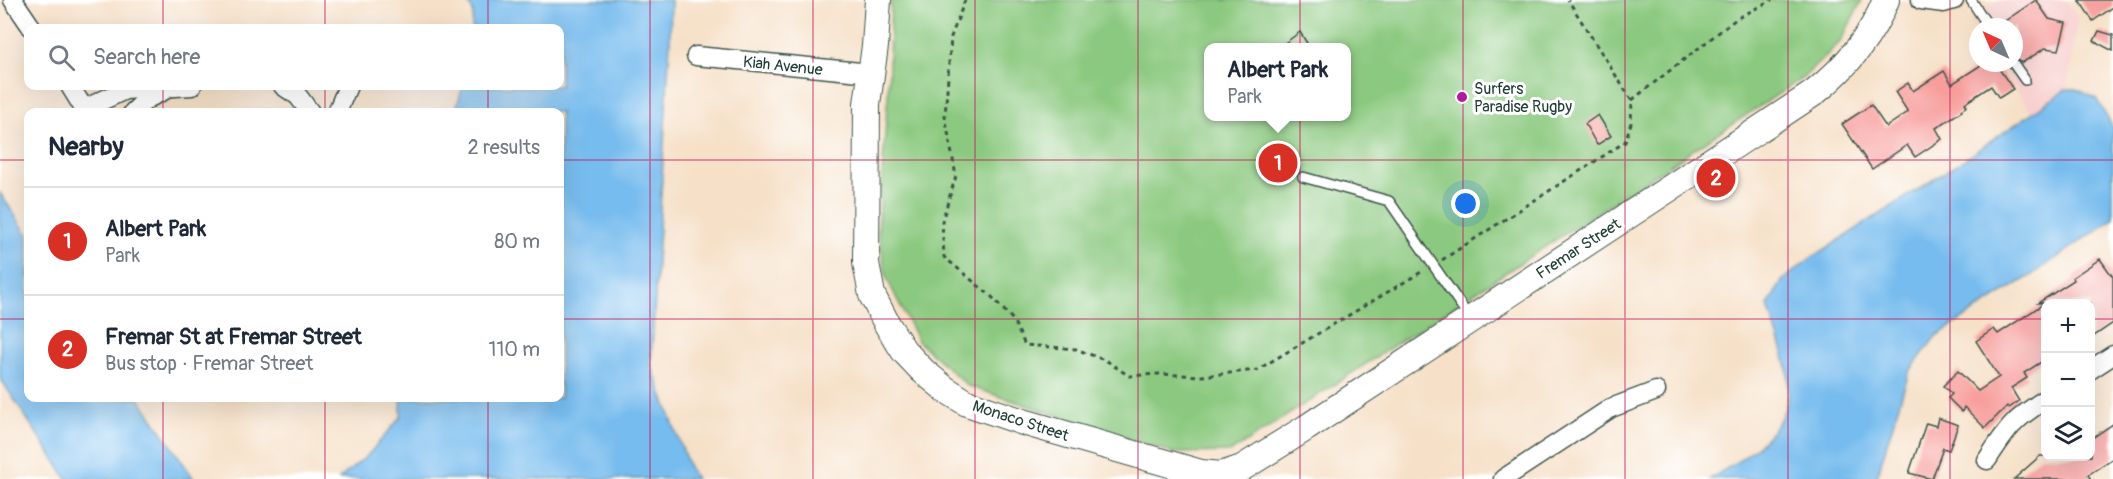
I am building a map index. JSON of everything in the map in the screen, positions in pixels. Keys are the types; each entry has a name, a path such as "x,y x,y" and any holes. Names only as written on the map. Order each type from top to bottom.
{"street":[{"path":"13,0 29,24"},
{"name":"Monaco Street","path":"878,0 875,46 867,104 866,263 872,295 904,351 922,371 967,403 1023,422 1201,473 1221,475 1248,473"},
{"name":"Fremar Street","path":"1248,473 1306,428 1814,93 1857,51 1886,0"},
{"path":"1928,1 1944,3 1954,0"},
{"name":"Kiah Avenue","path":"696,56 871,74"},
{"path":"72,90 83,108"},
{"path":"90,108 121,91 134,90"},
{"path":"137,108 150,96 170,90"},
{"path":"289,90 298,96 307,108"},
{"path":"339,108 346,90"},
{"path":"2095,367 2113,355"},
{"path":"1503,479 1611,408 1656,391"},
{"path":"1987,460 2004,432 2019,416 2041,402"}],"lane":[{"path":"1971,0 1983,18"},
{"path":"2019,72 2025,80"},
{"path":"1303,177 1389,201 1471,319"}],"path":[{"path":"965,0 951,37 945,116 956,176 942,221 945,257 992,297 1013,320 1024,345 1076,349 1107,361 1129,376 1158,374 1202,376 1257,370 1433,266 1624,142 1631,123 1632,101 1568,0"},
{"path":"1632,101 1736,19 1772,0"}],"shaded area":[{"path":"2000,0 2066,0 2078,18 2067,89 2032,113 2005,72 2023,72 2023,18 1973,18"}],"green space":[{"path":"891,0 1862,0 1840,42 1803,78 1231,452 1173,453 968,386 918,341 887,279 878,231 888,94"}],"water":[{"path":"466,0 671,0 651,364 689,467 696,479 339,479 367,456 401,417 401,402 564,402 564,108 456,108 462,90 564,90 564,24 472,24 473,11"},
{"path":"2067,89 2076,89 2096,98 2113,128 2113,219 1936,336 1909,372 1876,479 1710,479 1753,450 1776,426 1784,411 1788,395 1787,367 1768,305 1783,280 1808,260 1953,167"},
{"path":"0,193 24,229 24,402 142,402 194,479 67,479 0,378"}],"building":[{"path":"2036,0 2049,19 2066,23 2059,50 2045,48 2023,62 2023,18 2009,18"},
{"path":"2079,0 2113,0 2113,7 2093,21"},
{"path":"2099,31 2113,35 2113,51 2094,41"},
{"path":"1300,32 1307,43 1285,43"},
{"path":"1944,71 1952,84 1970,72 2001,72 2013,89 1999,98 1991,86 1965,103 1967,106 1962,111 1936,128 1942,139 1915,157 1907,145 1872,169 1842,124 1871,105 1886,127 1908,112 1895,92 1908,83 1913,91"},
{"path":"1598,115 1611,136 1597,145 1585,124"},
{"path":"2100,259 2113,277 2113,323 2095,335 2095,299 2044,299 2074,280 2073,277"},
{"path":"2041,306 2041,362 2024,373 2027,378 2011,388 2019,401 2009,408 2007,406 1985,428 1964,407 1962,412 1948,398 1952,394 1943,386 1958,371 1978,391 1999,377 1976,341 1994,329 1998,334"},
{"path":"1938,418 1958,425 1949,450 1943,448 1932,479 1909,473 1926,423 1936,426"},
{"path":"2113,424 2113,458 2088,475 2091,479 2014,479 2040,456 2041,461 2095,461 2095,436"}],"place":[{"name":"Surfers Paradise Rugby","path":"1462,97"},
{"name":"Albert Park","path":"1278,163"},
{"name":"Fremar St at Fremar Street","path":"1716,178"}]}
